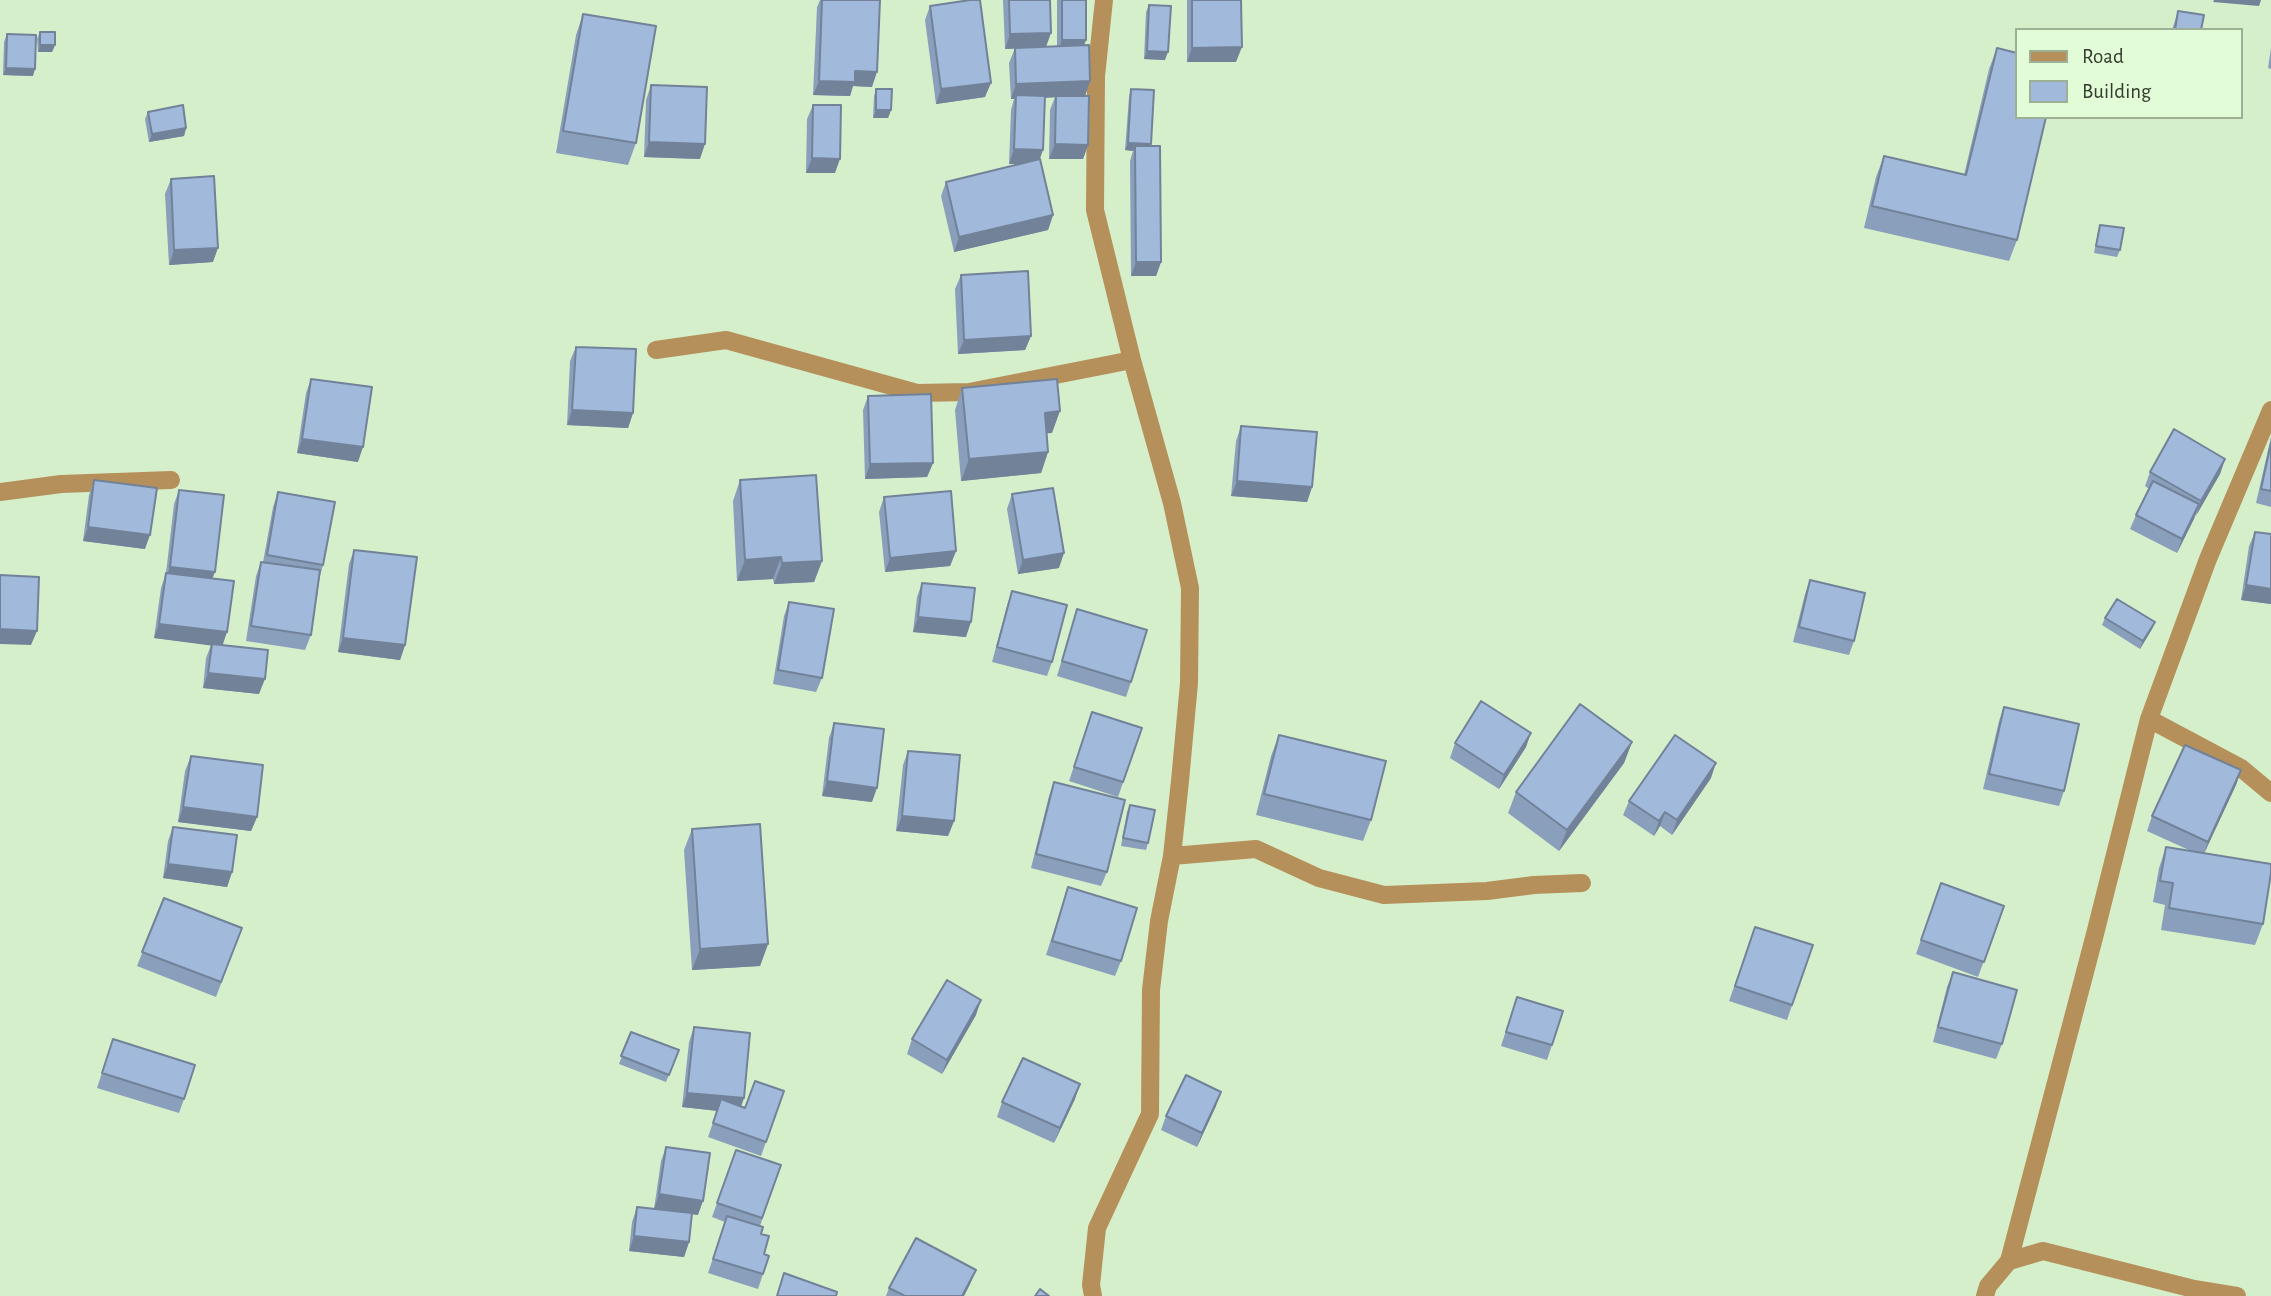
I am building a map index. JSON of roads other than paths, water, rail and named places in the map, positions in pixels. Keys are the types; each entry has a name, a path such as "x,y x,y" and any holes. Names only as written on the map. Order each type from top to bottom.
{"street":[{"path":"1093,1296 1091,1285 1097,1228 1150,1114 1151,990 1159,921 1172,856 1189,682 1190,588 1172,503 1094,210 1096,76 1104,0"},
{"path":"656,350 726,340 917,393 969,392 1132,360"},
{"path":"1985,1296 1988,1286 2009,1261 2149,719 2208,559 2271,410"},
{"path":"0,492 61,484 171,480"},
{"path":"2149,719 2241,768 2271,793"},
{"path":"1172,856 1256,849 1319,878 1384,895 1487,891 1582,883"},
{"path":"2009,1261 2043,1251 2194,1289 2237,1296"}]}
